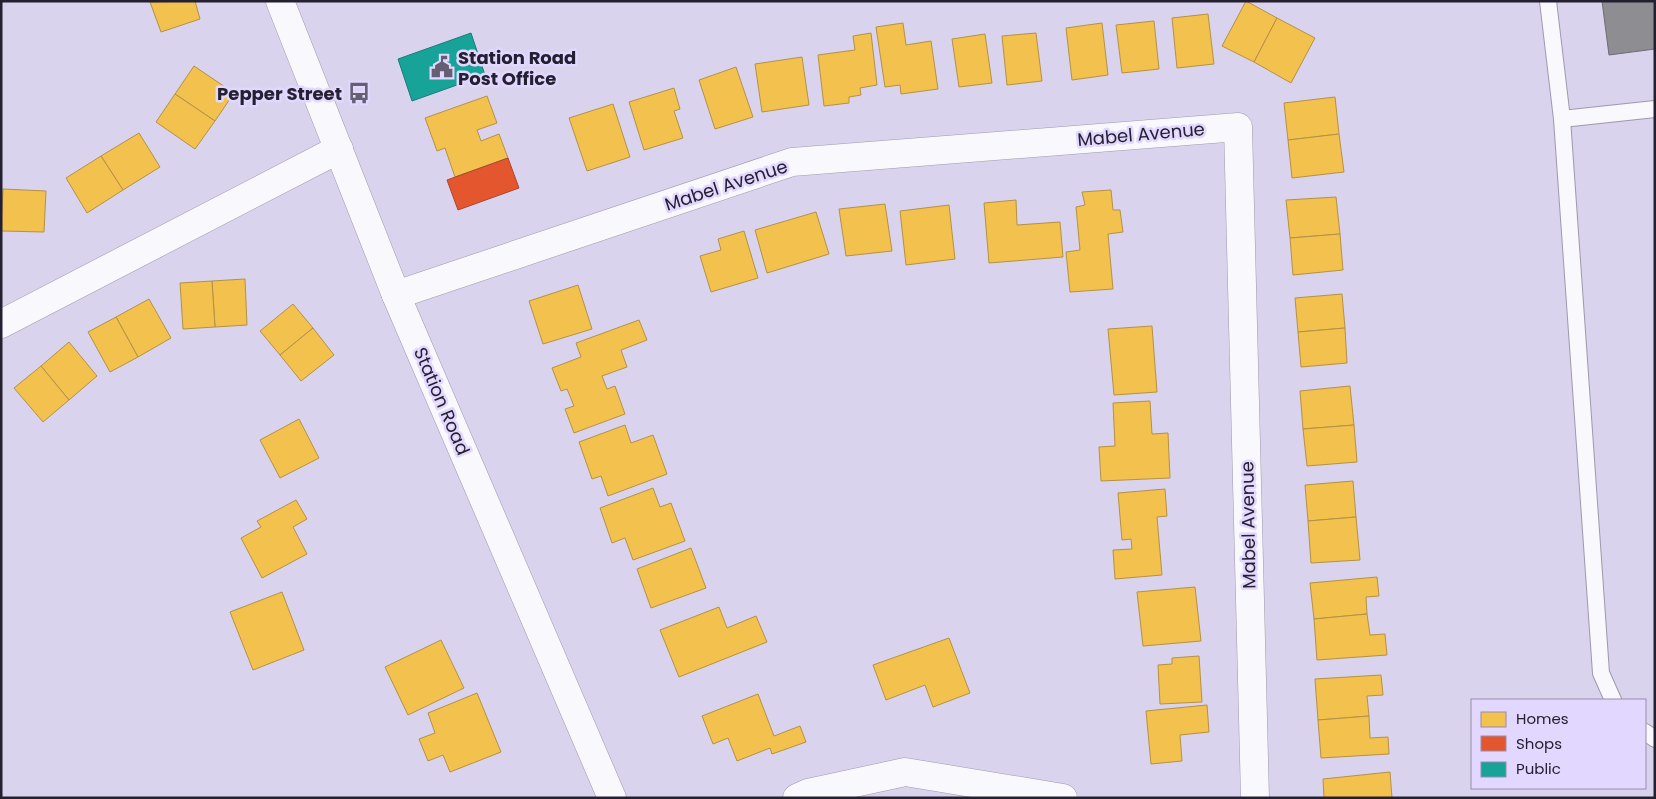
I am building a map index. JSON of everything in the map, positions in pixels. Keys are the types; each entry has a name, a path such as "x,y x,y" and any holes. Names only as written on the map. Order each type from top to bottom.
{"street":[{"name":"Station Road","path":"280,1 396,295 612,798"},
{"name":"Mabel Avenue","path":"396,295 792,162 1238,127 1255,798"},
{"path":"1,324 339,149"},
{"path":"796,798 808,793 905,772 1063,798"}],"lane":[{"path":"1548,1 1562,119 1601,673 1612,699"},
{"path":"1562,119 1655,109"}],"building: Homes":[{"path":"195,1 200,19 161,32 150,2"},
{"path":"1246,1 1277,18 1254,62 1222,46"},
{"path":"1208,14 1214,64 1177,68 1172,18"},
{"path":"1277,18 1315,38 1291,83 1254,62"},
{"path":"1154,21 1159,69 1122,73 1116,25"},
{"path":"903,23 906,45 931,41 938,89 901,94 900,85 885,87 876,27"},
{"path":"1102,23 1108,75 1072,80 1066,28"},
{"path":"871,33 877,85 860,88 861,95 849,97 849,103 824,106 818,55 855,50 853,36"},
{"path":"1036,33 1042,81 1007,85 1002,36"},
{"path":"985,34 992,83 959,87 952,39"},
{"path":"802,57 809,105 762,112 755,64"},
{"path":"194,66 234,93 215,121 175,94"},
{"path":"736,67 753,117 715,129 699,80"},
{"path":"674,88 680,109 674,111 683,138 644,150 629,102"},
{"path":"175,94 215,121 195,149 156,122"},
{"path":"487,96 497,123 477,130 481,141 499,134 508,158 455,177 445,148 437,151 425,118"},
{"path":"1335,97 1339,134 1288,140 1284,103"},
{"path":"613,104 630,157 587,171 569,118"},
{"path":"139,133 160,167 123,190 101,156"},
{"path":"1339,134 1344,172 1292,178 1288,140"},
{"path":"101,156 123,190 87,213 66,178"},
{"path":"3,189 46,191 44,232 1,231"},
{"path":"1111,190 1113,210 1120,210 1123,232 1108,234 1113,289 1070,292 1066,252 1080,250 1076,207 1085,205 1082,192"},
{"path":"1336,197 1340,234 1290,238 1286,200"},
{"path":"1016,200 1017,225 1060,222 1063,257 989,263 984,203"},
{"path":"885,204 892,251 846,256 839,209"},
{"path":"949,205 955,259 906,265 900,211"},
{"path":"816,212 829,254 767,273 755,230"},
{"path":"744,231 758,278 711,292 700,256 721,250 718,239"},
{"path":"1340,234 1343,270 1293,275 1290,238"},
{"path":"245,279 247,325 215,327 212,281"},
{"path":"212,281 215,327 183,329 180,283"},
{"path":"578,285 592,329 543,344 529,301"},
{"path":"1342,294 1345,328 1298,332 1295,298"},
{"path":"149,299 171,338 138,357 116,317"},
{"path":"293,304 313,328 280,355 260,331"},
{"path":"116,317 138,357 110,372 88,332"},
{"path":"639,320 647,340 621,350 627,367 602,376 607,389 615,386 625,414 574,433 565,409 574,406 567,389 561,391 552,368 581,357 576,343"},
{"path":"1152,326 1157,392 1114,395 1108,329"},
{"path":"313,328 334,355 301,381 280,355"},
{"path":"1345,328 1347,363 1301,367 1298,332"},
{"path":"69,342 97,376 69,400 41,366"},
{"path":"41,366 69,400 43,422 14,388"},
{"path":"1350,386 1354,425 1303,429 1300,391"},
{"path":"1150,401 1152,434 1168,433 1170,478 1101,481 1099,447 1115,446 1113,403"},
{"path":"299,419 319,458 280,478 260,440"},
{"path":"625,425 631,443 653,435 667,474 608,496 601,476 592,479 579,442"},
{"path":"1354,425 1357,462 1307,466 1303,429"},
{"path":"1353,481 1356,517 1308,521 1305,485"},
{"path":"653,488 660,507 671,503 685,541 633,560 625,538 612,543 600,508"},
{"path":"1165,489 1167,516 1157,517 1162,575 1115,579 1113,550 1132,549 1131,539 1122,540 1118,493"},
{"path":"296,500 307,519 293,527 307,554 262,578 241,538 261,527 257,521"},
{"path":"1356,517 1360,560 1311,563 1308,521"},
{"path":"691,548 706,588 651,608 637,569"},
{"path":"1377,577 1379,596 1366,597 1367,614 1314,619 1310,583"},
{"path":"1195,587 1201,641 1143,646 1137,592"},
{"path":"282,592 304,650 253,670 230,612"},
{"path":"719,607 727,628 756,616 767,642 679,677 660,630"},
{"path":"1367,614 1370,635 1385,634 1387,655 1317,660 1314,619"},
{"path":"949,638 970,693 933,707 925,685 886,700 873,665"},
{"path":"441,640 464,688 408,715 385,667"},
{"path":"1199,656 1202,702 1160,704 1158,665 1172,664 1172,658"},
{"path":"1381,675 1383,695 1367,696 1369,716 1318,720 1315,679"},
{"path":"477,693 501,752 450,772 443,755 428,761 419,739 435,733 428,713"},
{"path":"758,694 774,736 800,726 806,742 772,754 770,748 737,761 728,738 713,744 702,716"},
{"path":"1207,705 1209,732 1180,735 1182,761 1151,764 1146,711"},
{"path":"1369,716 1370,738 1388,737 1389,754 1321,758 1318,720"},
{"path":"1390,772 1392,798 1324,798 1323,779"}],"building: Shops":[{"path":"508,158 519,188 458,210 447,180"}],"building: Public":[{"name":"Station Road Post Office","path":"471,33 485,75 412,101 398,59"}],"building: Industry":[{"path":"1602,1 1655,1 1655,49 1609,55"}],"place":[{"name":"Station Road Post Office","path":"442,67"},
{"name":"Pepper Street","path":"359,93"}]}
